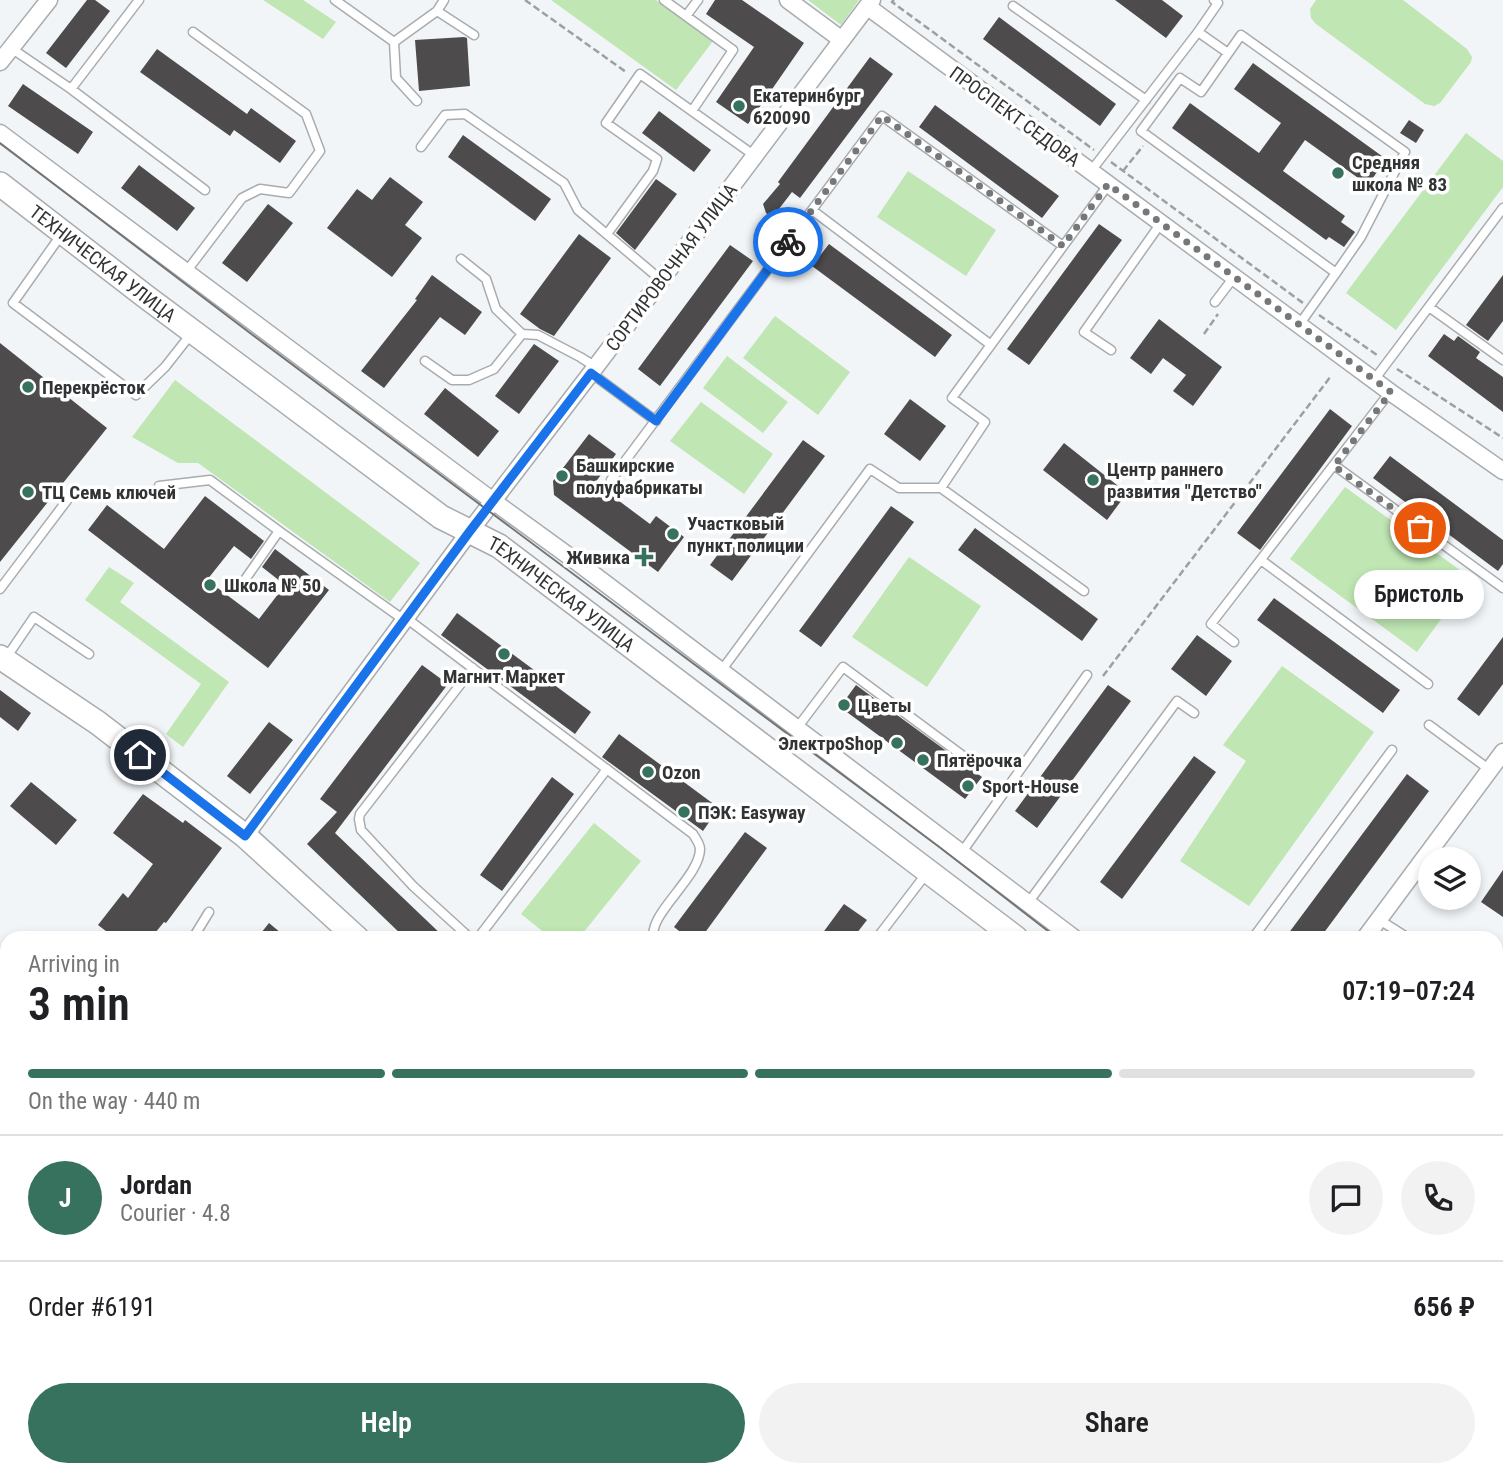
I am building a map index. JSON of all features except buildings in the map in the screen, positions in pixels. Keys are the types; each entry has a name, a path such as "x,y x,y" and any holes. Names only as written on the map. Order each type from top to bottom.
{"main road":[{"name":"ТЕХНИЧЕСКАЯ УЛИЦА","path":"0,184 441,517 499,545 1007,931"},
{"path":"2,659 98,723 245,836 349,931"}],"street":[{"path":"0,62 49,0"},
{"path":"788,0 842,40"},
{"name":"СОРТИРОВОЧНАЯ УЛИЦА","path":"245,836 470,531 870,3"},
{"name":"ПРОСПЕКТ СЕДОВА","path":"870,3 1108,184 1374,380 1503,471"},
{"path":"0,133 492,502 577,562 1065,931"},
{"path":"1370,931 1503,752"}],"lane":[{"path":"71,89 139,0"},
{"path":"335,0 394,42"},
{"path":"394,42 437,11 444,0"},
{"path":"664,0 733,50 692,111"},
{"path":"686,16 698,0"},
{"path":"1091,171 1198,32 1217,1"},
{"path":"1013,6 1146,100"},
{"path":"437,11 474,35"},
{"path":"186,272 242,198 260,189 289,192 320,150 306,114 193,32"},
{"path":"1198,32 1228,54"},
{"path":"1299,325 1311,309 1336,273 1361,237 1405,152 1241,36 1200,92 1180,78 1141,131 1336,273"},
{"path":"394,42 396,78 417,101"},
{"path":"11,48 71,89 205,190"},
{"path":"607,234 653,171 657,159 606,123 640,74 754,156"},
{"path":"421,147 445,115 465,114 564,183 578,210 662,280"},
{"path":"611,480 882,116 1063,246"},
{"path":"941,488 985,422 952,398 1108,184"},
{"path":"1374,380 1503,208"},
{"path":"812,210 991,345"},
{"path":"1111,350 1084,332 1161,223"},
{"path":"63,233 13,303 136,395 165,367 193,332"},
{"path":"461,259 486,278 496,309 522,334 538,335 580,357 656,421"},
{"path":"1215,302 1234,277"},
{"path":"1429,307 1503,360"},
{"path":"425,361 452,380 469,380 494,369 522,334"},
{"path":"1234,642 1211,624 1391,392"},
{"path":"1334,466 1503,587"},
{"path":"721,671 870,469 899,488 941,488 1084,591"},
{"path":"159,486 210,480 473,668 693,834 700,846 699,856 655,923 653,931"},
{"path":"0,589 68,499"},
{"path":"244,580 279,531"},
{"path":"1261,560 1428,684"},
{"path":"2,659 34,617 89,654"},
{"path":"797,728 843,667 978,767"},
{"path":"462,931 413,886 361,830 359,819 360,814 473,668"},
{"path":"962,852 1087,675"},
{"path":"1028,903 1177,701 1194,713"},
{"path":"1429,725 1490,770"},
{"path":"1258,931 1392,750"},
{"path":"483,931 607,769"},
{"path":"882,931 928,872"},
{"path":"197,931 209,912"},
{"path":"1378,919 1397,931"}],"path":[{"path":"894,0 892,2 1311,309 1503,438"},
{"path":"1204,334 1223,308"},
{"path":"1103,676 1331,376"}],"green space":[{"path":"263,0 303,0 336,22 323,39"},
{"path":"551,0 656,0 713,41 676,90"},
{"path":"808,0 859,0 841,25"},
{"path":"1316,0 1403,0 1467,49 1472,57 1471,62 1440,103 1434,106 1425,104 1316,24 1311,18 1310,9"},
{"path":"1466,133 1503,161 1503,187 1396,330 1346,293"},
{"path":"908,171 996,230 966,276 877,217"},
{"path":"775,316 850,372 818,415 743,358"},
{"path":"727,356 788,402 763,433 703,388"},
{"path":"175,380 420,563 390,602 198,463 178,463 132,437"},
{"path":"701,402 773,454 744,494 670,441"},
{"path":"1345,487 1471,578 1417,652 1290,559"},
{"path":"909,557 981,606 927,687 852,637"},
{"path":"109,567 134,583 120,602 229,682 183,747 166,734 201,684 85,600"},
{"path":"1282,666 1374,732 1249,906 1180,861 1246,761 1223,745"},
{"path":"594,823 641,861 585,931 542,931 521,914"}],"tram line":[{"path":"0,143 1048,931"}],"way so far":[{"path":"788,242 882,116 1063,246 1108,184 1391,392 1334,466 1420,528"}],"place":[{"name":"Екатеринбург 620090","path":"739,106"},
{"name":"Средняя школа № 83","path":"1338,173"},
{"name":"Перекрёсток","path":"28,387"},
{"name":"Башкирские полуфабрикаты","path":"562,476"},
{"name":"Центр раннего развития \"Детство\"","path":"1093,480"},
{"name":"ТЦ Семь ключей","path":"28,492"},
{"name":"Бристоль","path":"1420,528"},
{"name":"Участковый пункт полиции","path":"673,534"},
{"name":"Живика","path":"644,557"},
{"name":"Школа № 50","path":"210,585"},
{"name":"Магнит Маркет","path":"504,654"},
{"name":"Цветы","path":"844,705"},
{"name":"ЭлектроShop","path":"897,743"},
{"name":"Пятёрочка","path":"923,760"},
{"name":"Ozon","path":"648,772"},
{"name":"Sport-House","path":"968,786"},
{"name":"ПЭК: Easyway","path":"684,812"}],"route":[{"path":"140,755 245,836 470,531 591,373 656,421 788,242"}]}
